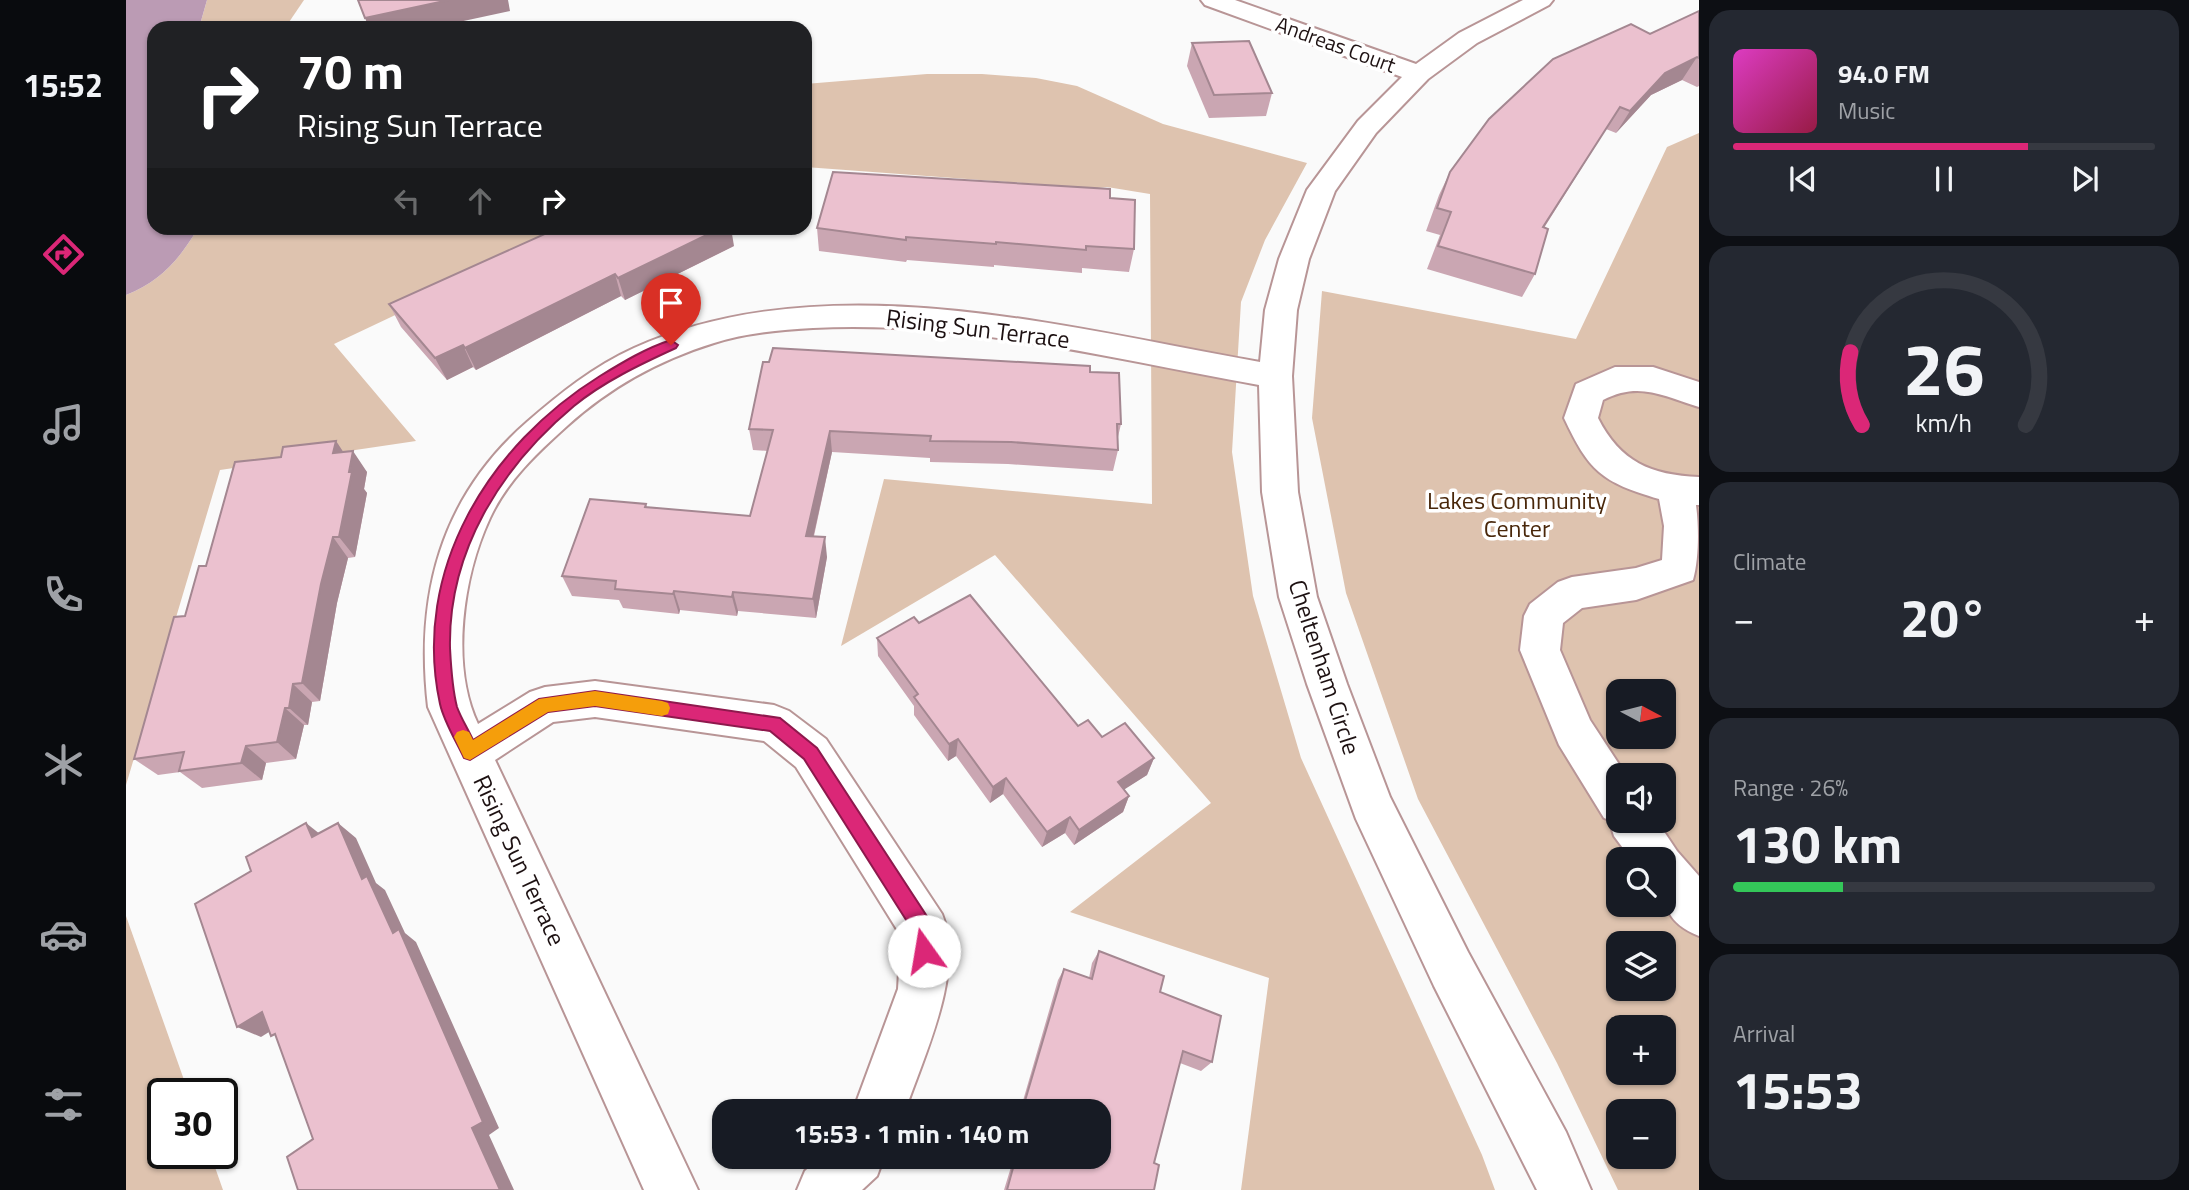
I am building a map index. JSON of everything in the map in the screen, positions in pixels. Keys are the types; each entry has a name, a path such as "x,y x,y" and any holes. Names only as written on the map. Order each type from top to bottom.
{"street":[{"name":"Andreas Court","path":"1213,0 1419,74"},
{"name":"Cheltenham Circle","path":"1541,0 1468,38 1419,74 1367,127 1321,190 1294,259 1284,297 1275,376 1280,492 1298,597 1326,684 1371,804 1451,969 1547,1151 1564,1190"},
{"name":"Rising Sun Terrace","path":"671,1190 449,707 442,668 442,628 447,589 456,552 472,517 509,460 541,426 571,401 636,360 707,332 745,323 820,314 857,314 977,323 1275,376"},
{"path":"1606,782 1574,732 1540,650 1544,616 1572,593 1636,584 1680,569 1687,491 1629,475 1596,448 1581,418 1588,393 1615,379 1653,379 1699,395"},
{"path":"470,752 545,705 595,699 774,724 811,753 925,931 922,989 883,1099"},
{"path":"1676,883 1699,913"},
{"path":"824,1190 846,1169"}],"green space":[{"path":"207,0 304,0 290,21 201,21"},
{"path":"927,74 1036,78 1077,86 1163,124 1307,163 1265,240 1241,302 1232,452 1253,596 1301,758 1482,1155 1495,1190 1241,1190 1269,978 1070,912 1211,803 995,555 841,646 884,479 1152,504 1150,194 1107,187 1078,190 1036,184 812,168 812,83"},
{"name":"Lakes Community Center","path":"1699,133 1699,1190 1618,1190 1608,1169 1676,1169 1676,1099 1606,1099 1606,1165 1557,1063 1418,799 1346,593 1312,418 1322,291 1576,339 1667,147"},
{"path":"194,235 564,235 334,344 416,441 220,470 126,785 126,295 159,276 184,250"},
{"path":"126,916 183,1078 147,1078 147,1169 216,1169 223,1190 126,1190"}],"shaded area":[{"path":"126,0 207,0 201,21 147,21 147,235 194,235 184,250 159,276 126,295"}],"building":[{"path":"358,0 449,0 365,18"},
{"path":"1699,11 1699,58 1665,73 1630,111 1620,107 1543,227 1548,229 1535,274 1438,246 1451,212 1437,208 1450,172 1489,119 1553,59 1631,24 1650,34"},
{"path":"1249,41 1272,93 1214,95 1192,43"},
{"path":"833,172 1110,189 1110,198 1135,200 1134,249 1086,246 1086,250 906,237 906,240 817,228"},
{"path":"542,235 707,235 618,278 615,274 465,348 463,345 435,358 389,304"},
{"path":"773,348 1090,366 1090,372 1119,373 1121,424 1117,424 1118,450 1011,442 930,441 931,436 830,431 806,536 825,537 813,599 733,592 732,597 615,589 616,581 562,576 590,499 646,504 645,507 750,516 773,430 749,429 763,362 769,362"},
{"path":"336,441 333,453 353,451 349,472 352,472 339,537 333,537 321,584 302,683 293,684 289,708 285,708 277,742 246,746 241,763 179,771 184,752 134,759 174,617 185,616 199,566 206,566 235,462 281,457 283,447"},
{"path":"970,595 1078,726 1088,720 1102,737 1125,723 1154,758 1118,782 1129,796 1079,830 1070,817 1047,832 1006,778 993,787 958,739 949,744 914,697 918,694 877,638 914,617 919,623"},
{"path":"306,823 312,837 338,823 362,879 367,876 393,933 399,929 483,1122 472,1128 500,1190 298,1190 287,1157 313,1139 275,1034 271,1036 262,1012 237,1027 195,904 251,871 246,857"},
{"path":"1099,951 1164,976 1160,992 1221,1016 1212,1062 1183,1051 1154,1163 1159,1165 1154,1190 1007,1190 1013,1169 1111,1169 1111,1099 1026,1099 1064,969 1092,979"}],"slow traffic":[{"path":"463,737 470,752 545,705 595,699 662,708"}],"route":[{"path":"671,345 602,379 571,401 541,426 509,460 492,484 472,517 456,552 447,589 442,628 442,668 449,707 470,752 545,705 595,699 774,724 811,753 925,931 924,951"}]}
